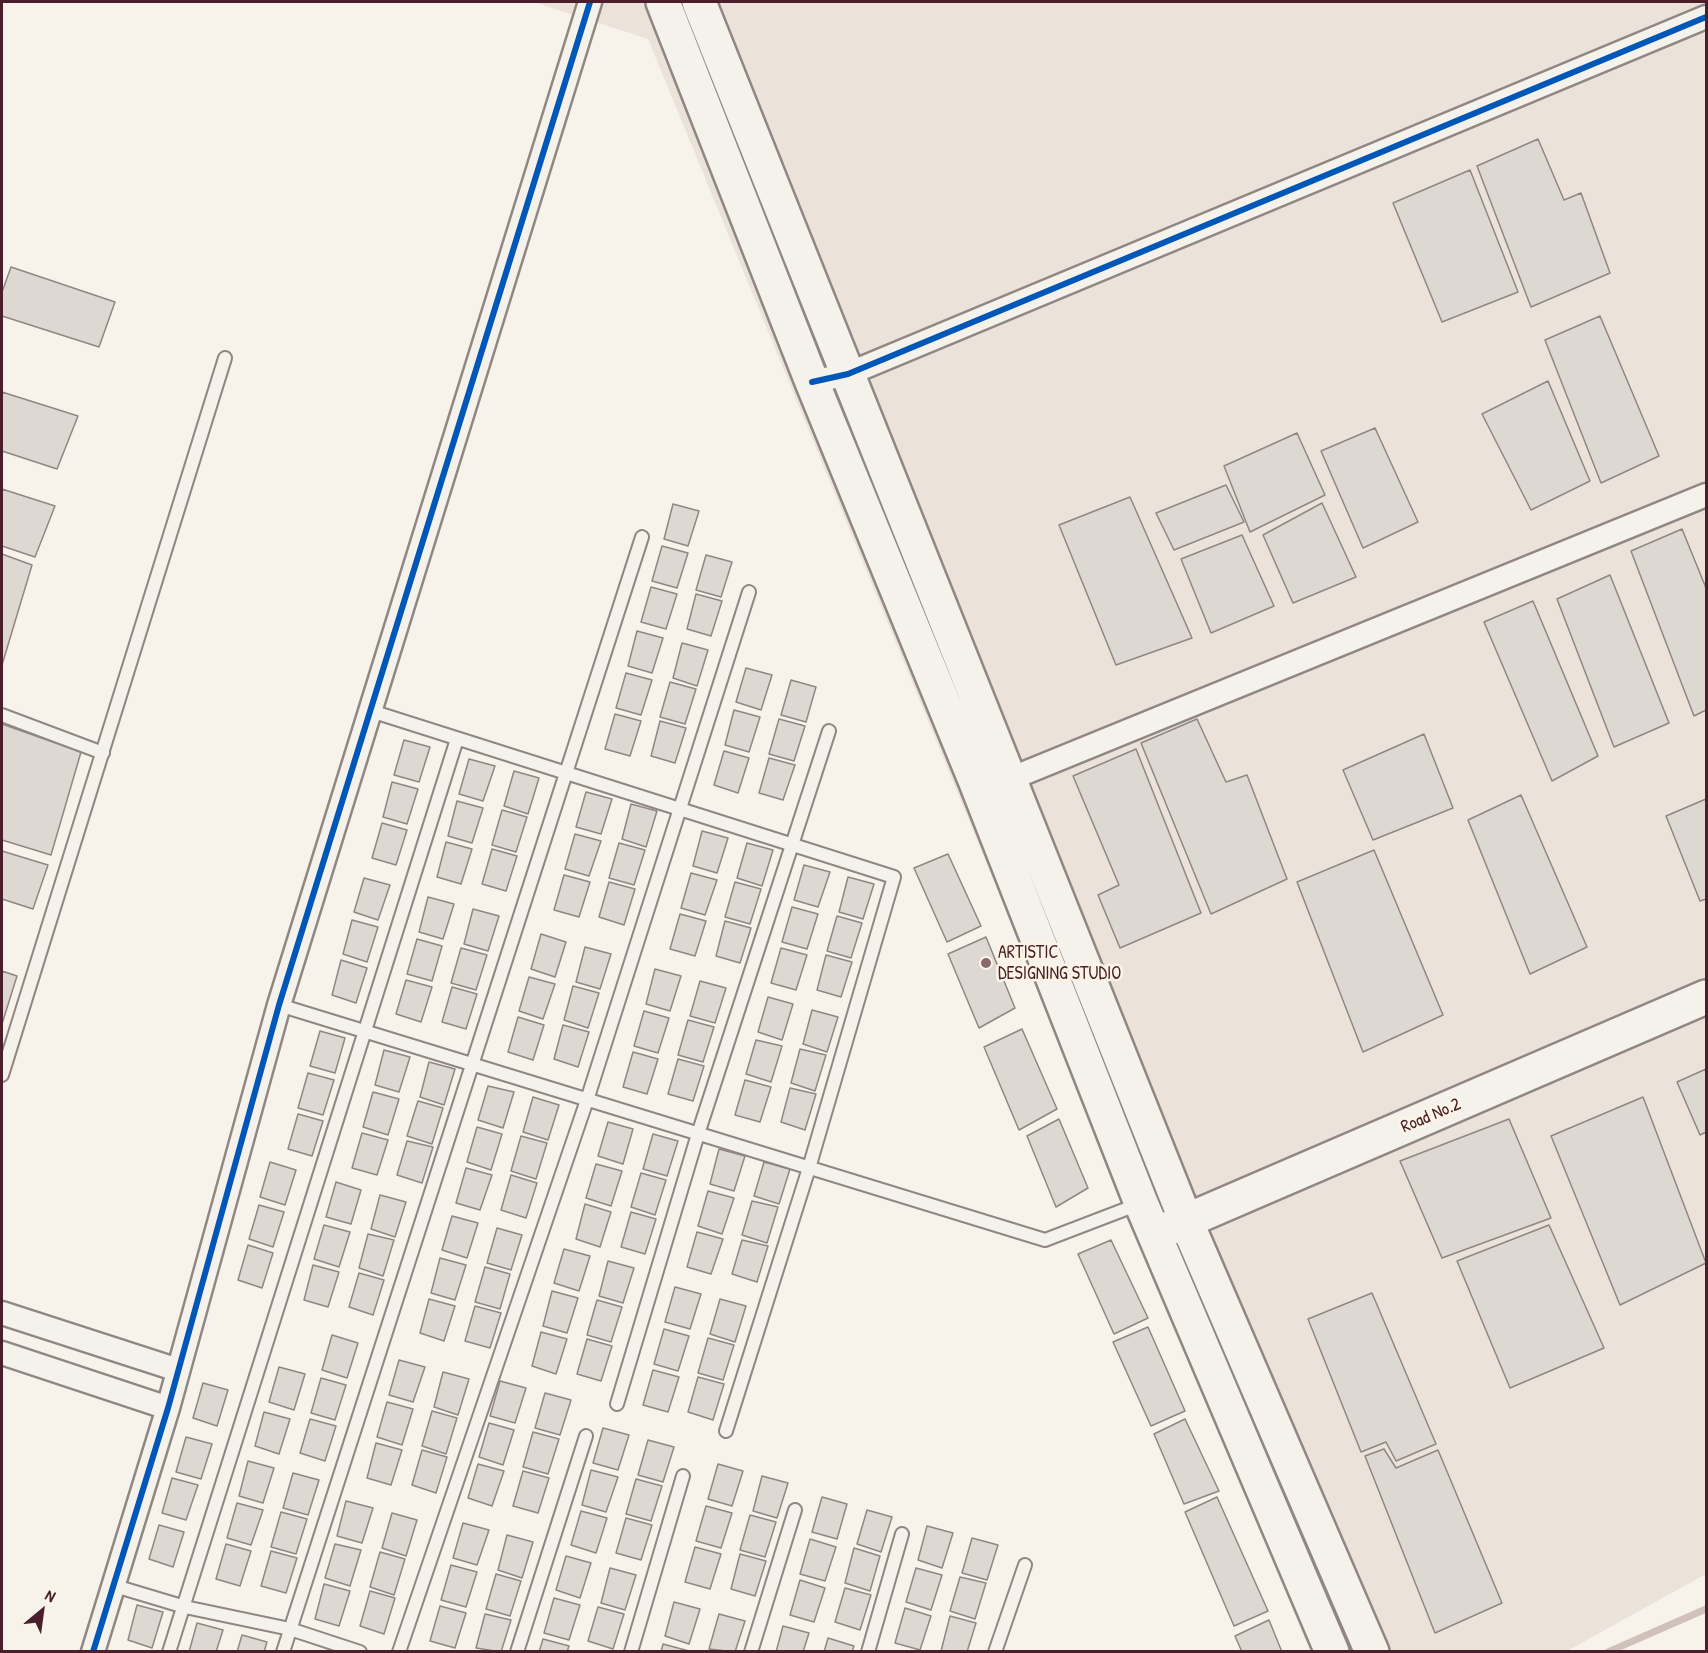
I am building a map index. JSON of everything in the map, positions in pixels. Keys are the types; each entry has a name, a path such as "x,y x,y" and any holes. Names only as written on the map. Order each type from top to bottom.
{"main road":[{"path":"663,2 812,382 975,780 1141,1203 1332,1652"},
{"path":"699,2 1186,1221 1372,1652"},
{"name":"Road No.2","path":"1155,1234 1707,997"}],"street":[{"path":"93,1652 168,1408 279,1005 590,2"},
{"path":"812,382 848,374 1707,17"},
{"path":"975,780 1010,779 1707,495"},
{"path":"2,1313 178,1370"},
{"path":"2,1353 168,1408"}],"lane":[{"path":"2,1075 225,358"},
{"path":"283,1652 474,1065 642,537"},
{"path":"399,1652 588,1100 749,592"},
{"path":"371,711 679,811 894,877 809,1168 726,1431"},
{"path":"2,715 103,753"},
{"path":"617,1404 698,1134 790,845 829,731"},
{"path":"170,1652 363,1031 457,739"},
{"path":"279,1005 1045,1240 1141,1203"},
{"path":"517,1652 586,1436"},
{"path":"631,1652 683,1476"},
{"path":"751,1652 795,1510"},
{"path":"868,1652 902,1534"},
{"path":"995,1652 1025,1565"},
{"path":"115,1586 185,1607 290,1629 360,1652"}],"shaded area":[{"path":"533,2 1706,2 1706,1574 1567,1651 1310,1651 648,39"}],"building":[{"path":"1538,139 1564,200 1581,193 1610,273 1531,307 1477,166"},
{"path":"1470,170 1518,292 1442,322 1393,203"},
{"path":"11,267 115,302 99,347 2,316 2,292"},
{"path":"1600,316 1659,456 1601,483 1545,340"},
{"path":"1548,381 1590,481 1531,510 1482,414"},
{"path":"2,392 78,416 57,469 2,451"},
{"path":"1375,428 1418,522 1363,548 1321,451"},
{"path":"1297,433 1325,495 1250,532 1224,466"},
{"path":"1226,485 1244,522 1174,550 1156,513"},
{"path":"2,489 55,506 35,557 2,546"},
{"path":"1130,497 1192,638 1116,665 1059,525"},
{"path":"1322,503 1356,577 1293,603 1263,535"},
{"path":"673,504 699,511 688,546 664,539"},
{"path":"1682,529 1706,588 1706,710 1694,716 1631,551"},
{"path":"1242,535 1274,606 1211,633 1181,559"},
{"path":"662,546 688,553 677,588 652,581"},
{"path":"2,554 32,565 2,665"},
{"path":"706,555 732,562 721,597 696,590"},
{"path":"1610,575 1669,723 1614,747 1557,599"},
{"path":"651,587 677,594 666,629 641,622"},
{"path":"696,594 722,601 711,636 687,629"},
{"path":"1533,601 1598,756 1552,781 1484,622"},
{"path":"637,631 663,638 652,673 628,666"},
{"path":"682,643 708,650 697,686 673,678"},
{"path":"746,668 772,675 761,710 736,702"},
{"path":"626,673 652,680 641,715 616,708"},
{"path":"791,680 816,687 806,722 781,715"},
{"path":"670,682 696,689 685,724 660,717"},
{"path":"734,710 760,717 749,752 725,745"},
{"path":"615,714 641,721 630,756 605,749"},
{"path":"779,719 805,726 794,761 769,754"},
{"path":"1197,719 1226,782 1247,775 1287,879 1211,914 1141,743"},
{"path":"660,721 686,728 675,763 651,756"},
{"path":"2,724 81,752 51,855 2,840"},
{"path":"1424,734 1453,808 1373,840 1343,770"},
{"path":"404,740 430,747 419,782 394,775"},
{"path":"1136,749 1201,913 1120,948 1098,895 1119,885 1073,776"},
{"path":"724,751 749,758 738,793 714,785"},
{"path":"769,758 795,765 783,800 759,793"},
{"path":"469,759 495,766 483,801 459,794"},
{"path":"514,771 539,778 528,814 504,806"},
{"path":"392,782 418,789 407,824 383,817"},
{"path":"586,792 612,799 601,834 576,827"},
{"path":"1521,795 1587,947 1530,974 1468,820"},
{"path":"1706,799 1706,899 1700,901 1666,816"},
{"path":"457,801 483,808 472,843 448,836"},
{"path":"631,804 657,811 646,847 622,839"},
{"path":"502,810 527,817 516,852 492,845"},
{"path":"382,823 407,830 396,865 372,858"},
{"path":"702,831 728,838 717,873 693,866"},
{"path":"575,834 601,841 589,876 565,869"},
{"path":"446,842 472,849 461,884 437,877"},
{"path":"619,843 645,850 634,885 609,878"},
{"path":"747,843 773,850 762,886 737,878"},
{"path":"492,849 517,856 506,891 482,884"},
{"path":"1374,850 1443,1015 1363,1052 1297,882"},
{"path":"2,851 48,865 33,909 2,899"},
{"path":"948,854 981,926 947,942 914,868"},
{"path":"804,865 830,872 818,907 794,900"},
{"path":"691,873 717,880 705,915 681,908"},
{"path":"564,875 590,882 579,917 554,910"},
{"path":"848,877 874,884 863,919 839,912"},
{"path":"364,878 390,885 378,920 354,912"},
{"path":"609,882 635,889 624,925 599,917"},
{"path":"735,882 761,889 750,924 725,917"},
{"path":"428,897 454,904 443,939 419,932"},
{"path":"792,907 818,914 807,949 782,942"},
{"path":"473,909 499,916 488,951 464,944"},
{"path":"680,914 706,921 695,956 670,949"},
{"path":"837,916 862,923 851,958 827,951"},
{"path":"352,920 378,927 367,962 343,954"},
{"path":"725,921 751,928 740,963 716,956"},
{"path":"541,934 566,942 555,977 531,969"},
{"path":"986,937 1015,1008 979,1028 948,954"},
{"path":"417,939 442,946 432,981 407,974"},
{"path":"585,947 611,954 600,989 576,982"},
{"path":"461,948 487,955 476,990 451,983"},
{"path":"781,948 807,955 796,990 771,983"},
{"path":"826,955 852,962 841,997 817,990"},
{"path":"341,960 367,968 356,1003 332,995"},
{"path":"655,969 681,976 670,1011 646,1004"},
{"path":"2,971 17,976 2,1024"},
{"path":"529,977 555,984 543,1019 519,1011"},
{"path":"406,980 432,987 421,1022 396,1014"},
{"path":"700,981 726,988 715,1023 690,1016"},
{"path":"573,986 599,993 588,1028 564,1020"},
{"path":"452,987 477,994 466,1029 442,1022"},
{"path":"768,997 793,1004 782,1040 758,1032"},
{"path":"812,1010 838,1017 827,1052 803,1044"},
{"path":"644,1011 669,1018 658,1053 634,1046"},
{"path":"518,1017 544,1025 533,1060 508,1052"},
{"path":"688,1020 714,1027 703,1062 678,1055"},
{"path":"563,1025 589,1032 578,1067 554,1059"},
{"path":"1022,1029 1057,1109 1019,1130 984,1047"},
{"path":"320,1031 345,1038 335,1073 310,1066"},
{"path":"756,1040 782,1046 771,1082 746,1074"},
{"path":"800,1049 826,1055 815,1091 791,1083"},
{"path":"384,1050 410,1057 399,1092 375,1085"},
{"path":"633,1052 658,1059 647,1094 623,1087"},
{"path":"678,1059 704,1066 693,1101 668,1094"},
{"path":"429,1062 455,1069 444,1105 420,1097"},
{"path":"1706,1069 1706,1132 1700,1135 1677,1082"},
{"path":"308,1073 334,1080 323,1115 298,1108"},
{"path":"745,1080 771,1087 760,1122 735,1115"},
{"path":"488,1086 514,1092 503,1128 478,1120"},
{"path":"790,1088 816,1094 805,1130 781,1122"},
{"path":"373,1092 399,1099 388,1135 363,1127"},
{"path":"533,1097 559,1105 548,1140 523,1132"},
{"path":"1643,1097 1706,1263 1620,1305 1551,1136"},
{"path":"418,1101 443,1108 432,1144 407,1136"},
{"path":"298,1114 323,1121 312,1156 288,1149"},
{"path":"1059,1119 1088,1188 1056,1207 1027,1136"},
{"path":"1509,1119 1551,1218 1442,1258 1400,1161"},
{"path":"608,1122 633,1129 623,1164 598,1156"},
{"path":"477,1127 502,1134 491,1170 467,1162"},
{"path":"362,1133 388,1140 377,1175 352,1168"},
{"path":"653,1134 678,1141 667,1176 643,1169"},
{"path":"521,1136 547,1143 536,1179 511,1171"},
{"path":"407,1141 433,1147 422,1183 397,1175"},
{"path":"719,1149 745,1156 734,1191 710,1184"},
{"path":"270,1162 296,1170 285,1205 260,1197"},
{"path":"764,1162 790,1169 779,1204 754,1196"},
{"path":"596,1164 622,1171 611,1206 586,1198"},
{"path":"466,1168 492,1175 480,1210 456,1203"},
{"path":"641,1173 666,1180 655,1215 631,1207"},
{"path":"511,1175 537,1183 526,1218 501,1210"},
{"path":"336,1182 361,1190 351,1224 326,1217"},
{"path":"708,1191 734,1198 722,1234 698,1226"},
{"path":"380,1195 406,1202 395,1237 371,1229"},
{"path":"752,1201 778,1207 767,1243 742,1235"},
{"path":"585,1204 611,1212 600,1247 576,1239"},
{"path":"259,1205 284,1212 273,1247 249,1239"},
{"path":"631,1212 656,1219 645,1254 621,1247"},
{"path":"452,1216 478,1223 467,1258 442,1250"},
{"path":"324,1225 350,1232 339,1267 314,1259"},
{"path":"1549,1225 1604,1348 1510,1388 1457,1261"},
{"path":"497,1228 522,1235 511,1270 487,1263"},
{"path":"697,1232 723,1239 711,1274 687,1267"},
{"path":"368,1234 394,1240 383,1276 359,1268"},
{"path":"742,1240 768,1246 757,1282 732,1274"},
{"path":"1111,1240 1148,1318 1114,1334 1078,1254"},
{"path":"248,1245 273,1253 262,1288 238,1280"},
{"path":"564,1249 590,1256 579,1291 554,1283"},
{"path":"440,1258 466,1265 455,1300 431,1293"},
{"path":"608,1261 634,1268 623,1303 599,1296"},
{"path":"313,1265 339,1272 328,1307 304,1300"},
{"path":"485,1267 510,1274 500,1309 475,1302"},
{"path":"359,1273 384,1280 373,1315 349,1307"},
{"path":"675,1287 701,1294 690,1329 665,1322"},
{"path":"552,1291 578,1298 567,1333 543,1326"},
{"path":"1372,1293 1436,1444 1396,1461 1386,1442 1361,1452 1308,1319"},
{"path":"429,1299 455,1306 444,1341 420,1333"},
{"path":"720,1299 746,1306 735,1342 710,1334"},
{"path":"597,1300 622,1307 611,1342 587,1335"},
{"path":"475,1306 501,1313 490,1348 465,1341"},
{"path":"1148,1327 1185,1411 1151,1426 1113,1342"},
{"path":"664,1329 689,1336 678,1371 654,1364"},
{"path":"541,1332 567,1339 556,1374 532,1366"},
{"path":"332,1335 358,1343 347,1378 322,1370"},
{"path":"708,1338 734,1345 723,1380 698,1373"},
{"path":"587,1339 612,1346 601,1381 577,1374"},
{"path":"399,1360 425,1367 413,1402 389,1395"},
{"path":"279,1367 305,1374 294,1410 269,1402"},
{"path":"653,1370 679,1377 668,1412 643,1405"},
{"path":"443,1372 469,1379 458,1415 434,1407"},
{"path":"698,1377 724,1384 713,1420 688,1412"},
{"path":"321,1378 346,1385 335,1420 311,1413"},
{"path":"500,1381 526,1388 515,1423 490,1416"},
{"path":"203,1383 228,1390 217,1426 193,1418"},
{"path":"545,1393 571,1400 560,1435 535,1428"},
{"path":"387,1402 413,1409 402,1445 377,1437"},
{"path":"432,1411 457,1418 446,1454 422,1446"},
{"path":"264,1412 290,1419 279,1454 255,1446"},
{"path":"310,1419 336,1426 325,1461 300,1453"},
{"path":"1185,1419 1219,1491 1184,1504 1154,1434"},
{"path":"489,1423 514,1430 503,1465 479,1457"},
{"path":"603,1428 629,1435 618,1470 593,1463"},
{"path":"533,1432 559,1439 548,1474 523,1467"},
{"path":"186,1437 212,1444 201,1479 176,1472"},
{"path":"648,1440 674,1447 663,1482 638,1475"},
{"path":"376,1443 402,1450 391,1485 367,1478"},
{"path":"1384,1449 1396,1468 1438,1450 1502,1603 1435,1633 1365,1456"},
{"path":"422,1450 447,1457 436,1493 412,1485"},
{"path":"248,1461 274,1468 263,1503 239,1496"},
{"path":"478,1464 504,1471 492,1506 468,1498"},
{"path":"718,1464 743,1471 732,1506 708,1499"},
{"path":"591,1470 618,1477 606,1512 582,1505"},
{"path":"523,1471 549,1478 538,1513 513,1506"},
{"path":"293,1473 319,1480 308,1515 283,1508"},
{"path":"762,1476 788,1483 777,1518 753,1511"},
{"path":"172,1478 198,1485 186,1520 162,1513"},
{"path":"636,1479 662,1486 651,1521 626,1514"},
{"path":"822,1497 847,1504 837,1539 812,1532"},
{"path":"1217,1497 1268,1611 1234,1626 1185,1512"},
{"path":"346,1501 373,1508 362,1543 337,1536"},
{"path":"237,1503 263,1510 251,1545 227,1538"},
{"path":"706,1506 732,1513 721,1548 696,1541"},
{"path":"867,1510 892,1517 881,1552 857,1544"},
{"path":"581,1511 607,1518 596,1553 571,1545"},
{"path":"281,1512 307,1519 296,1554 271,1547"},
{"path":"392,1513 417,1520 406,1556 382,1548"},
{"path":"750,1515 776,1522 765,1557 740,1550"},
{"path":"626,1518 652,1525 641,1560 616,1553"},
{"path":"463,1523 489,1530 477,1565 453,1558"},
{"path":"159,1525 184,1532 173,1567 149,1559"},
{"path":"927,1526 953,1533 942,1568 918,1560"},
{"path":"507,1535 533,1542 522,1578 498,1570"},
{"path":"972,1538 998,1545 987,1580 962,1573"},
{"path":"810,1539 836,1547 825,1581 800,1574"},
{"path":"226,1544 251,1551 240,1586 216,1579"},
{"path":"335,1544 361,1550 350,1586 325,1578"},
{"path":"695,1547 721,1554 710,1589 685,1582"},
{"path":"854,1548 880,1556 870,1591 845,1583"},
{"path":"271,1551 297,1558 286,1593 261,1586"},
{"path":"380,1552 405,1559 394,1595 370,1587"},
{"path":"740,1554 766,1561 755,1596 731,1589"},
{"path":"566,1556 591,1563 580,1598 556,1590"},
{"path":"451,1565 477,1572 466,1607 441,1600"},
{"path":"610,1568 636,1575 625,1610 601,1603"},
{"path":"916,1568 942,1575 931,1610 906,1602"},
{"path":"496,1574 521,1581 510,1616 486,1609"},
{"path":"960,1577 986,1583 975,1619 950,1611"},
{"path":"800,1580 825,1588 814,1622 790,1615"},
{"path":"324,1584 350,1591 339,1626 315,1619"},
{"path":"845,1588 871,1595 860,1630 835,1622"},
{"path":"370,1591 395,1598 384,1634 360,1626"},
{"path":"554,1598 580,1605 569,1640 544,1633"},
{"path":"674,1602 700,1609 689,1644 665,1636"},
{"path":"137,1605 163,1612 152,1648 128,1640"},
{"path":"440,1606 466,1613 455,1648 430,1641"},
{"path":"598,1607 624,1614 613,1649 588,1641"},
{"path":"905,1608 931,1616 920,1650 895,1643"},
{"path":"485,1614 511,1620 501,1652 476,1648"},
{"path":"719,1614 745,1621 735,1652 709,1649"},
{"path":"950,1616 976,1623 967,1652 941,1651"},
{"path":"1269,1620 1282,1652 1242,1652 1235,1636"},
{"path":"197,1623 223,1630 216,1652 189,1652"},
{"path":"783,1626 809,1633 803,1652 776,1652"},
{"path":"242,1635 267,1642 264,1652 237,1652"},
{"path":"828,1638 854,1646 852,1652 824,1652"},
{"path":"543,1639 569,1646 567,1652 539,1652"},
{"path":"663,1644 689,1651 661,1652"}],"waterway":[{"path":"1608,1652 1706,1609"}],"cycle path":[{"path":"93,1652 168,1408 279,1005 590,2"},
{"path":"812,382 848,374 1706,17"}],"place":[{"name":"ARTISTIC DESIGNING STUDIO","path":"986,963"}]}
